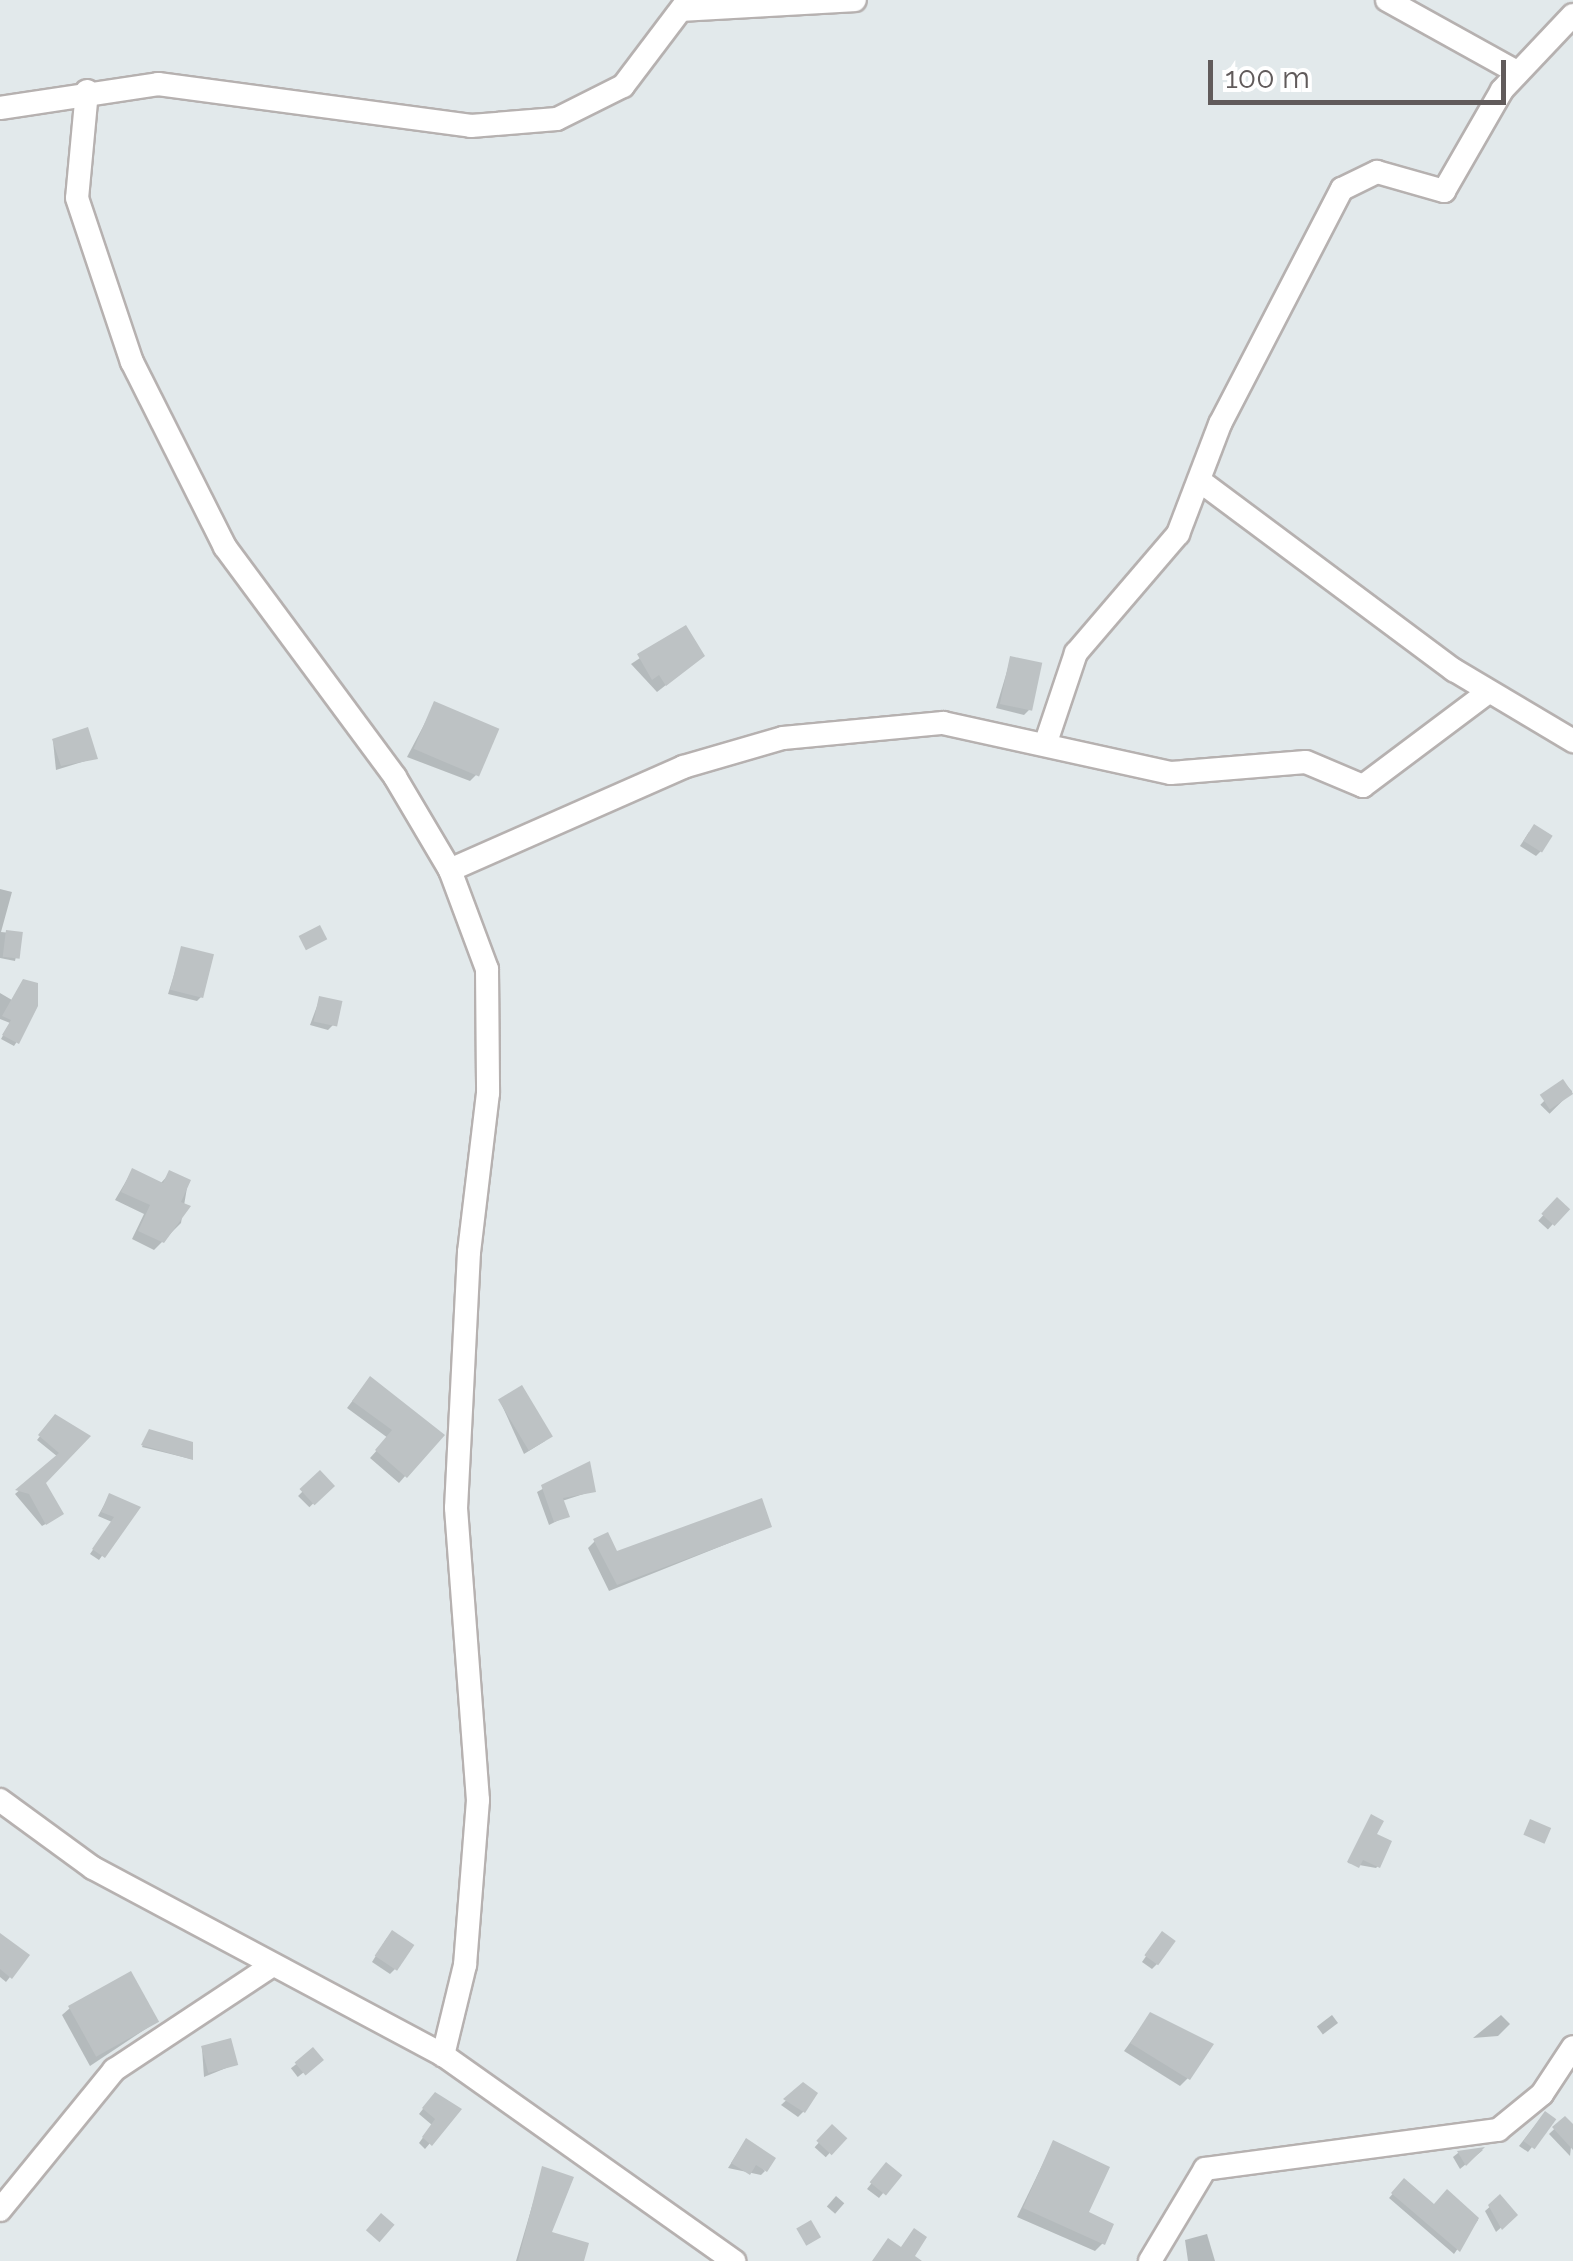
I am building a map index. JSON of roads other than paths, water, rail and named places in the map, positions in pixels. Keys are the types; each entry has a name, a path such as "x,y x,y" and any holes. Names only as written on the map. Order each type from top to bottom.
{"street":[{"path":"0,108 87,90 217,87 508,126 596,107 650,59 685,5 855,0"},
{"path":"1387,0 1517,72"},
{"path":"1046,742 1076,653 1160,564 1342,189 1377,172 1444,191 1517,72 1573,15"},
{"path":"87,90 77,198 132,362 225,548 395,777 450,870 482,941 491,1002 456,1508 478,1800 465,1965 443,2054"},
{"path":"1200,480 1487,693 1573,740"},
{"path":"450,870 684,767 783,738 943,723 1046,742 1171,773 1306,762 1363,786 1487,693"},
{"path":"0,1800 93,1868 268,1968 443,2054 734,2261"},
{"path":"0,2210 114,2070 268,1968"},
{"path":"1150,2261 1205,2169 1498,2130 1542,2094 1573,2047"}]}
